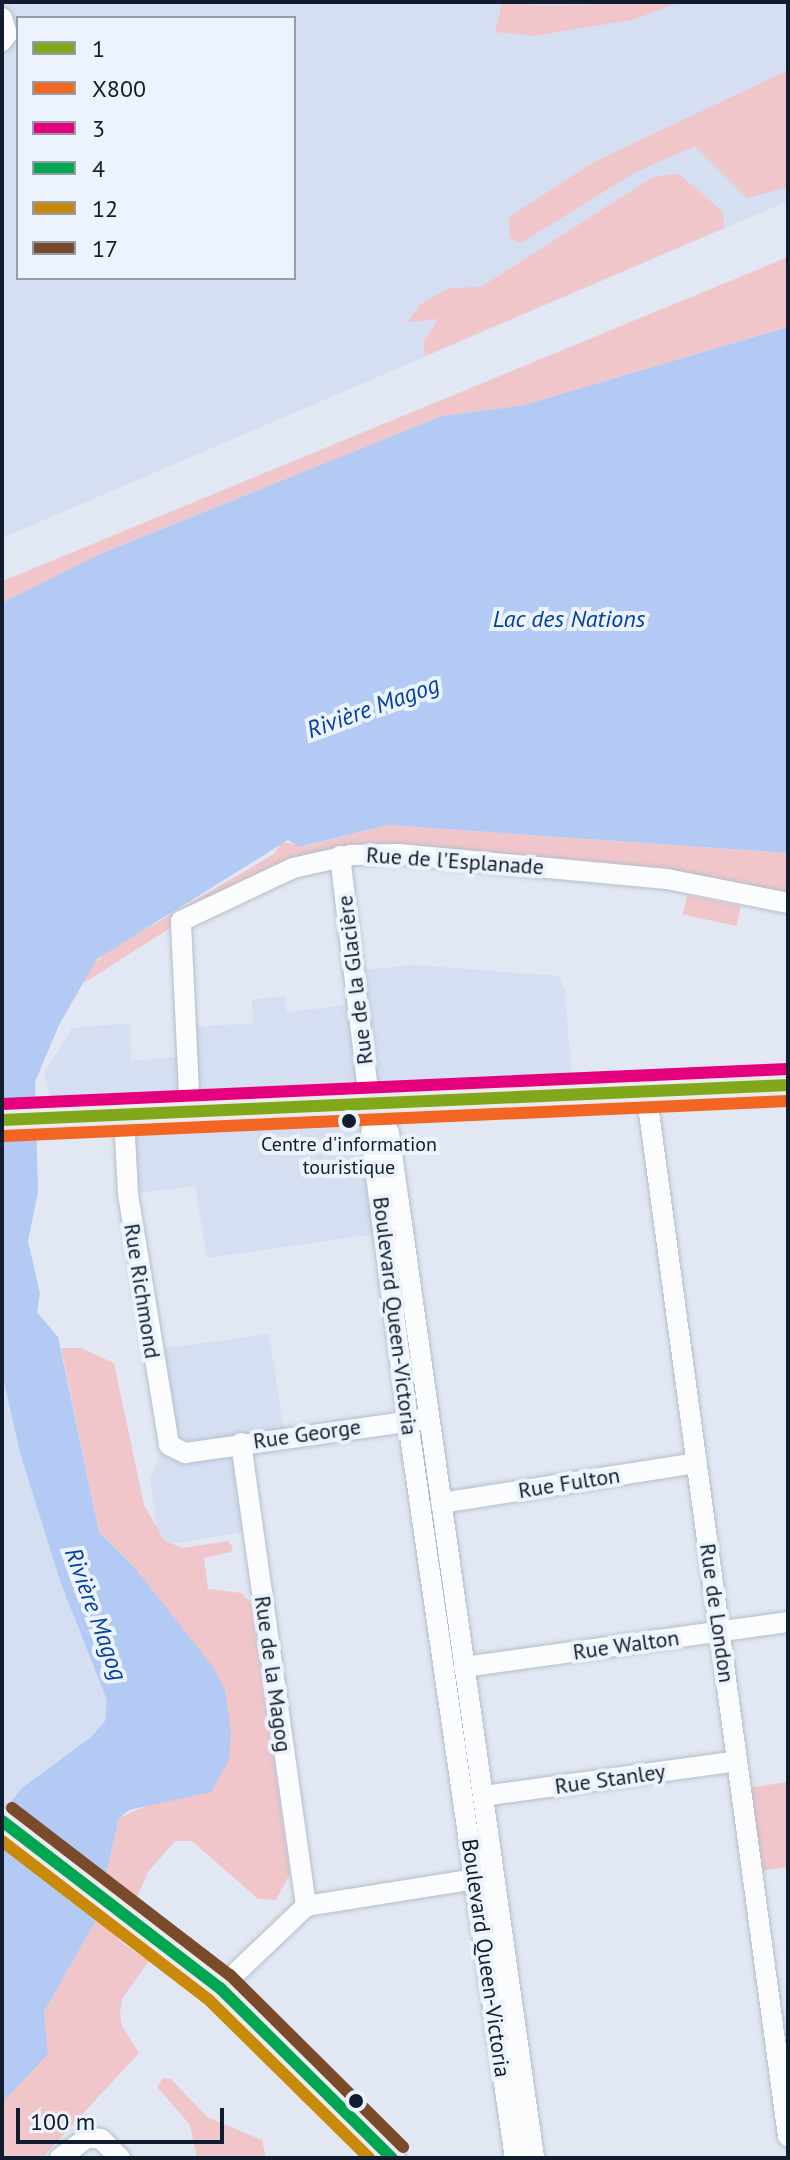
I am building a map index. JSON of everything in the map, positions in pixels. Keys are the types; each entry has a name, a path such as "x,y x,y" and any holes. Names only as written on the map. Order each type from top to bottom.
{"main road":[{"path":"2,1120 124,1117 788,1085"},
{"path":"2,1821 130,1915 220,1988 392,2158"}],"street":[{"name":"Rue de l'Esplanade","path":"190,1114 181,921 270,877 340,856 398,854 651,877 788,903"},
{"name":"Rue de la Glacière","path":"340,856 367,1082 375,1103"},
{"name":"Rue de London","path":"646,1090 788,2136"},
{"name":"Boulevard Queen-Victoria","path":"375,1103 371,1137 419,1420 474,1879 515,2158"},
{"name":"Rue Richmond","path":"124,1117 128,1194 164,1434 169,1445 185,1453"},
{"name":"Boulevard Queen-Victoria","path":"419,1420 441,1503 534,2158"},
{"name":"Rue George","path":"185,1453 419,1420"},
{"name":"Rue de la Magog","path":"241,1443 306,1906"},
{"name":"Rue Fulton","path":"441,1503 697,1463"},
{"name":"Rue Walton","path":"464,1667 788,1622"},
{"name":"Rue Stanley","path":"483,1796 737,1761"},
{"path":"220,1988 306,1906 474,1879"},
{"path":"60,2158 88,2137 101,2139 120,2158"}],"shaded area":[{"path":"2,2 788,2 788,201 2,538"},
{"path":"502,2 542,6 681,2 632,20 533,36 495,32"},
{"path":"788,70 788,187 747,198 695,146 634,173 521,243 510,238 509,217 594,162"},
{"path":"679,174 723,212 724,228 425,356 423,343 438,319 407,322 421,304 449,288 481,287 653,177"},
{"path":"788,257 788,327 524,405 442,416 100,554 2,603 2,581"},
{"path":"388,825 788,853 788,903 688,883 351,855 181,921 84,983 85,973 105,953 274,854 282,842 305,846"},
{"path":"687,895 741,906 737,926 683,915"},
{"path":"414,965 559,976 565,992 573,1094 375,1103 389,1232 207,1258 195,1186 128,1194 123,1117 55,1119 44,1073 72,1028 130,1023 131,1061 187,1056 186,1027 254,1023 252,1000 285,996 287,1012 357,1004 354,971"},
{"path":"269,1334 285,1437 241,1444 253,1530 159,1546 150,1479 166,1439 152,1350"},
{"path":"61,1348 81,1348 114,1363 144,1505 164,1540 182,1548 227,1541 233,1546 231,1552 204,1558 208,1589 242,1593 251,1603 290,1874 276,1900 258,1899 192,1841 175,1841 148,1872 118,1940 149,1961 122,1999 120,2014 122,2026 139,2053 42,2158 2,2158 2,2103 41,2061 47,2044 44,2012 95,1922 119,1818 144,1807 225,1690 135,1568 99,1532"},
{"path":"2,1373 20,1453 61,1584 107,1700 105,1722 91,1737 22,1788 2,1813"},
{"path":"788,1782 788,1867 752,1872 741,1789"},
{"path":"163,2078 171,2079 207,2117 262,2140 266,2158 197,2158 190,2125 157,2087"}],"water":[{"name":"Lac des Nations","path":"788,327 788,853 388,825 299,847 288,840 97,959 59,1025 35,1082 38,1192 28,1241 40,1293 37,1312 58,1337 99,1532 135,1568 213,1667 225,1690 231,1733 229,1760 211,1792 129,1810 119,1818 95,1922 44,2012 48,2054 2,2103 2,1813 22,1788 91,1737 105,1721 107,1700 61,1584 20,1453 2,1373 2,603 100,554 442,416 524,405"}],"transit line":[{"name":"3","path":"2,1104 787,1069"},
{"name":"1","path":"2,1120 788,1085"},
{"name":"X800","path":"3,1136 788,1101"},
{"name":"17","path":"12,1808 230,1975 403,2147"},
{"name":"4","path":"2,1821 220,1988 392,2158"},
{"name":"12","path":"2,1841 209,2000 369,2158"}],"place":[{"name":"Centre d'information touristique","path":"349,1121"}],"water label":[{"name":"Rivière Magog","path":"373,707"},
{"name":"Rivière Magog","path":"96,1614"}]}
